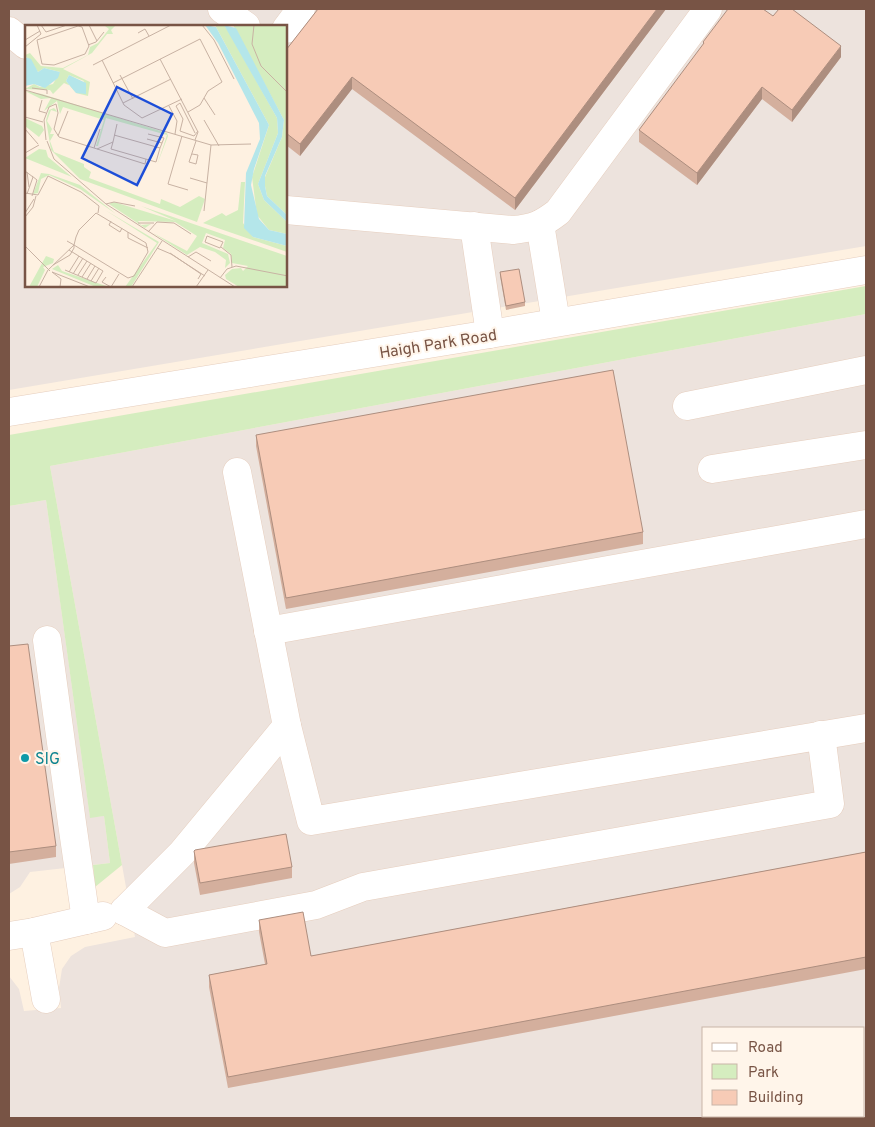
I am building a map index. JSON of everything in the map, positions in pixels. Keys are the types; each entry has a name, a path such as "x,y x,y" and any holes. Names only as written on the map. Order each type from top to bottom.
{"street":[{"path":"222,9 245,25"},
{"path":"288,26 302,9"},
{"path":"288,210 513,230 529,228 545,222 558,212 708,9"},
{"path":"9,31 25,43"},
{"path":"540,224 556,322"},
{"path":"474,226 490,334"},
{"name":"Haigh Park Road","path":"9,412 490,334 866,270"},
{"path":"687,406 866,370"},
{"path":"712,469 866,445"},
{"path":"237,472 287,726 311,821 866,728"},
{"path":"268,631 866,524"},
{"path":"47,640 86,920"},
{"path":"46,999 21,934 124,911 182,853 287,726"},
{"path":"124,911 165,933 316,905 363,887 830,804 821,735"}],"shaded area":[{"path":"9,9 866,9 866,246 9,390"},
{"path":"866,314 866,1118 9,1118 9,976 19,989 24,1011 61,1008 59,988 62,969 71,956 85,947 135,937 50,466"},
{"path":"46,500 90,817 104,816 110,863 30,872 20,887 9,894 9,506"}],"green space":[{"path":"866,286 866,314 50,466 122,865 95,887 93,865 110,863 104,816 90,818 46,500 9,506 9,435"}],"building":[{"path":"318,9 657,9 515,198 352,77 300,144 288,135 288,47"},
{"path":"728,9 763,9 773,16 779,9 792,9 841,46 792,110 762,87 697,173 639,130"},
{"path":"519,269 525,302 506,306 500,272"},
{"path":"613,370 643,532 286,598 256,435"},
{"name":"SIG","path":"28,644 56,846 9,852 9,646"},
{"path":"286,834 292,867 200,883 195,850"},
{"path":"866,852 866,957 228,1077 209,975 267,964 259,920 303,912 311,956"}],"place":[{"name":"SIG","path":"25,758"}]}
